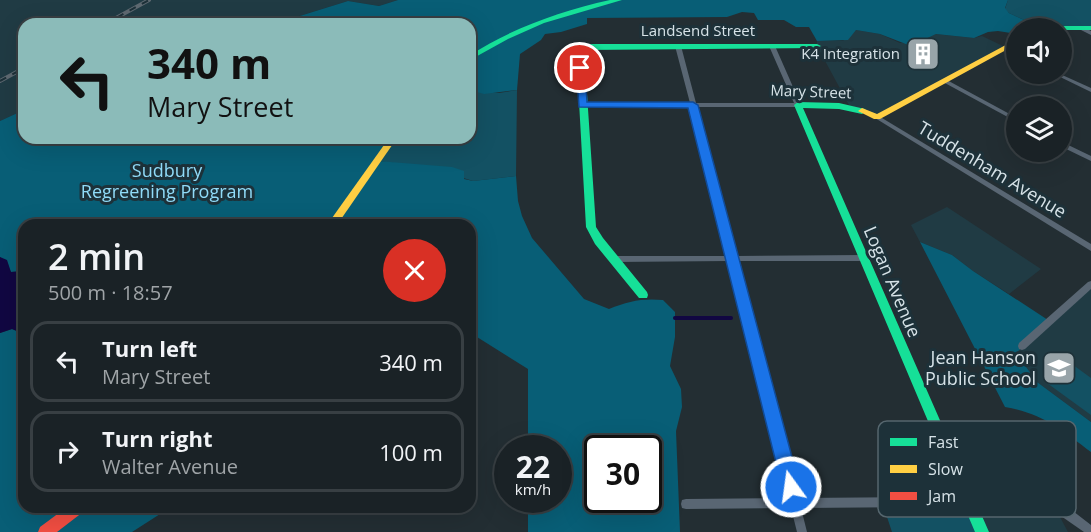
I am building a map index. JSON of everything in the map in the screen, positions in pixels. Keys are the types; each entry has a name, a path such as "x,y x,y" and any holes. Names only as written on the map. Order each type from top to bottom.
{"street":[{"path":"476,54 501,38 533,23 558,14 619,0"},
{"path":"1072,29 1088,30"},
{"name":"Landsend Street","path":"582,105 579,48 591,46 817,46"},
{"path":"678,46 802,532"},
{"name":"Logan Avenue","path":"772,46 933,421"},
{"path":"877,117 1004,48"},
{"path":"945,81 1006,114"},
{"path":"1072,81 1091,90"},
{"path":"582,105 591,227 599,241 643,295"},
{"name":"Mary Street","path":"582,105 848,105 877,117"},
{"name":"Tuddenham Avenue","path":"877,117 1091,248"},
{"path":"336,219 389,144"},
{"path":"1072,149 1091,159"},
{"path":"615,259 863,258"},
{"path":"1022,346 1091,284"},
{"path":"686,504 878,503"},
{"path":"45,532 70,513"},
{"name":"Logan Avenue","path":"975,517 982,532"},
{"path":"1072,517 1091,531"}],"shaded area":[{"path":"0,0 398,0 379,6 348,1 293,18 18,18 18,113 0,121"},
{"path":"1008,0 1091,0 1091,28 1072,28 1072,18 1020,18 1005,9"},
{"path":"856,30 880,34 900,43 919,42 936,34 974,38 982,36 1005,47 877,117 849,105 817,46 817,41 843,41"},
{"path":"517,90 516,176 473,181 429,167 377,161 390,144 476,144 476,91 499,93"},
{"path":"947,207 1041,269 1009,294 952,255 920,242 911,225"},
{"path":"0,257 7,260 11,272 18,271 18,332 12,329 0,333"},
{"name":"Jean Hanson Public School","path":"1091,285 1091,422 1037,382 1016,353"},
{"path":"1069,362 1091,378 1091,415 1047,383"},
{"path":"887,517 974,517 980,532 892,532"},
{"path":"974,517 1060,517 1068,532 980,532"}],"green space":[{"path":"398,0 1008,0 1005,8 1009,13 1020,18 1006,18 1006,32 988,32 974,38 936,34 911,46 880,34 856,30 848,40 817,41 809,27 796,27 784,20 758,20 754,13 742,12 727,17 587,18 587,24 545,34 541,40 520,54 517,90 484,94 476,92 476,18 293,18 348,1 379,6"},
{"name":"Sudbury Regreening Program","path":"18,113 18,144 390,144 378,161 452,167 464,171 464,179 473,181 516,176 518,201 532,238 584,299 609,309 636,301 663,300 675,312 675,337 670,366 681,389 682,407 676,431 680,532 528,532 528,513 572,513 572,435 528,435 528,369 476,338 476,219 18,219 18,271 11,272 0,257 0,121"},
{"path":"920,242 952,255 1051,322 1016,353 1037,382 1091,422 1091,452 1076,441 1076,421 1046,421 1030,413 1005,407"},
{"path":"12,329 18,332 18,513 162,513 132,532 0,532 0,333"}],"waterway":[{"path":"675,318 731,318"}],"railway":[{"path":"116,18 149,0"},
{"path":"0,81 18,71"}],"traffic: fast":[{"path":"476,54 505,37 541,22 579,9 619,0"},
{"path":"1072,28 1091,28"},
{"path":"643,295 599,241 591,227 580,48 591,46 817,46"},
{"path":"862,111 839,106 798,105 934,421"},
{"path":"976,517 982,532"}],"traffic: slow":[{"path":"862,111 877,117 1006,47"},
{"path":"336,219 389,144"}],"traffic: jam":[{"path":"45,532 70,513"}],"place":[{"name":"K4 Integration","path":"923,54"},
{"name":"Jean Hanson Public School","path":"1059,368"}],"route":[{"path":"580,68 582,105 693,105 791,487"}]}
